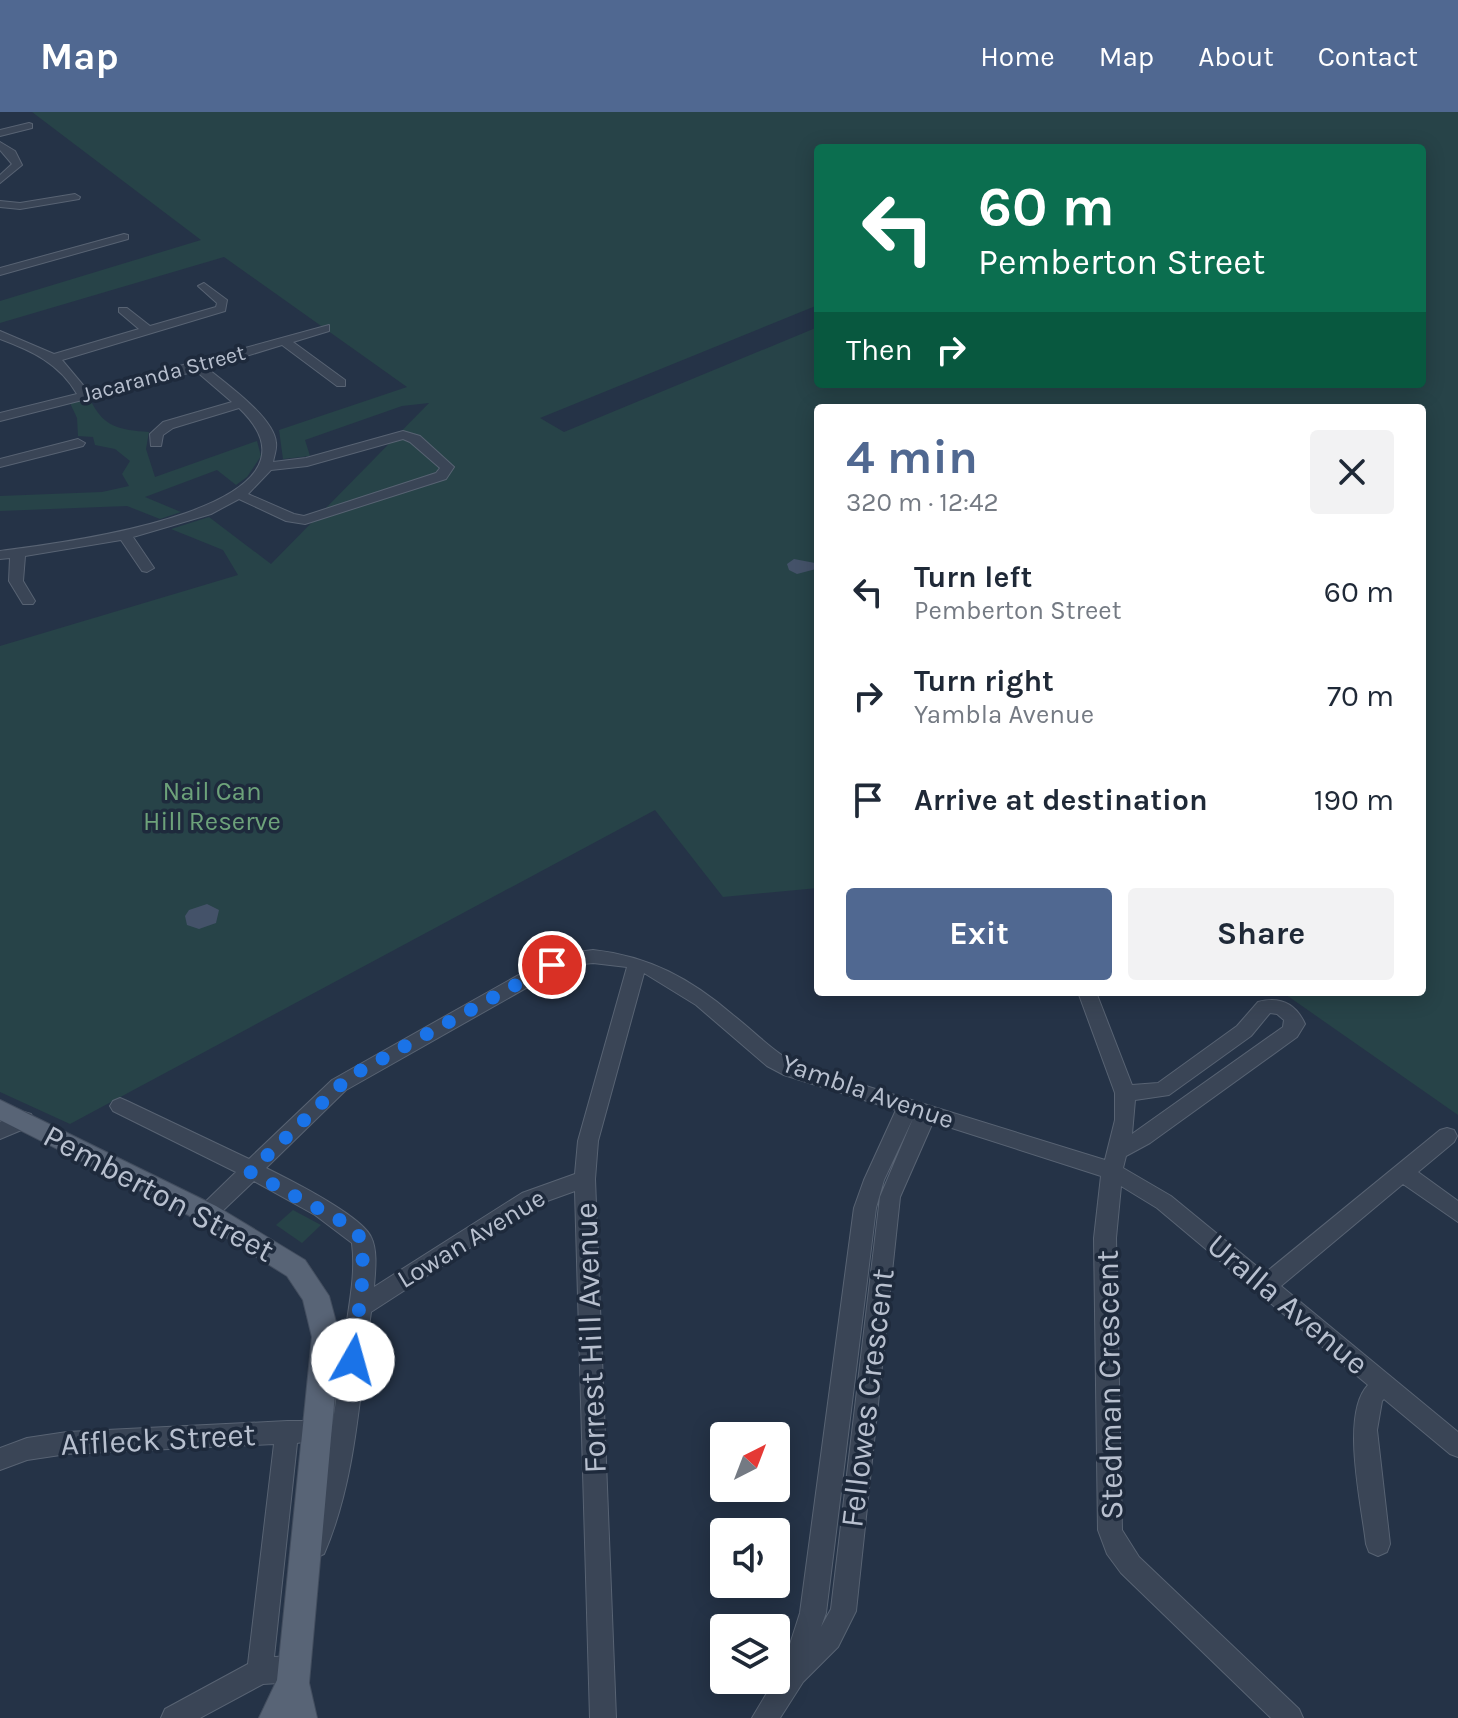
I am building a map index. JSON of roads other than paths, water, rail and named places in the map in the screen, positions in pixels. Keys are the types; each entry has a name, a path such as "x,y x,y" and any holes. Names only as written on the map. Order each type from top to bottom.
{"main road":[{"name":"Pemberton Street","path":"8,1120 207,1213 296,1268 316,1296 326,1337 294,1676 301,1718"},
{"name":"Pemberton Street","path":"275,1718 294,1676"}],"street":[{"path":"0,133 29,126"},
{"path":"0,145 11,153 17,165 0,180"},
{"path":"0,204 20,206 75,197"},
{"path":"0,272 124,237"},
{"path":"54,358 221,309 223,302 204,286"},
{"path":"123,310 148,331"},
{"name":"Jacaranda Street","path":"0,417 198,367 325,328"},
{"path":"0,335 25,343 54,358 74,376 83,394"},
{"path":"283,340 341,383"},
{"path":"0,353 25,343"},
{"path":"0,555 125,536 194,515 238,494 266,467 270,450 267,434 240,404 198,367"},
{"path":"156,443 157,434 168,425 240,404"},
{"path":"238,494 291,518 305,520 433,479 441,476 447,467 415,439 396,435 307,462 266,467"},
{"path":"0,463 78,443"},
{"path":"125,536 147,568"},
{"path":"18,553 16,581 28,601"},
{"name":"Yambla Avenue","path":"207,1213 349,1077 552,965 588,957 637,964 677,979 782,1066 918,1110 1114,1161"},
{"name":"Forrest Hill Avenue","path":"603,1718 585,1179 588,1141 637,964"},
{"path":"1089,996 1125,1093 1162,1090 1244,1031 1265,1007 1283,1008 1295,1024 1290,1032 1114,1161"},
{"name":"Stedman Crescent","path":"1125,1093 1125,1120 1114,1161 1105,1238 1110,1530 1116,1546 1130,1565 1290,1718"},
{"path":"120,1106 173,1129 250,1172"},
{"name":"Fellowes Crescent","path":"765,1718 794,1673 829,1638 843,1611 890,1197 918,1110"},
{"path":"1265,1286 1447,1136"},
{"name":"Uralla Avenue","path":"1114,1161 1458,1446"},
{"name":"Pemberton Street","path":"250,1172 345,1223 359,1234 364,1253 360,1307 336,1479 329,1510 305,1570"},
{"path":"1404,1173 1458,1213"},
{"name":"Lowan Avenue","path":"360,1307 529,1199 585,1179"},
{"path":"1378,1544 1365,1430 1371,1397 1383,1384"},
{"path":"260,1671 287,1431"},
{"name":"Affleck Street","path":"0,1459 27,1449 67,1443 319,1431"},
{"path":"174,1718 260,1671 294,1676"}],"park label":[{"name":"Nail Can Hill Reserve","path":"212,806"}]}
